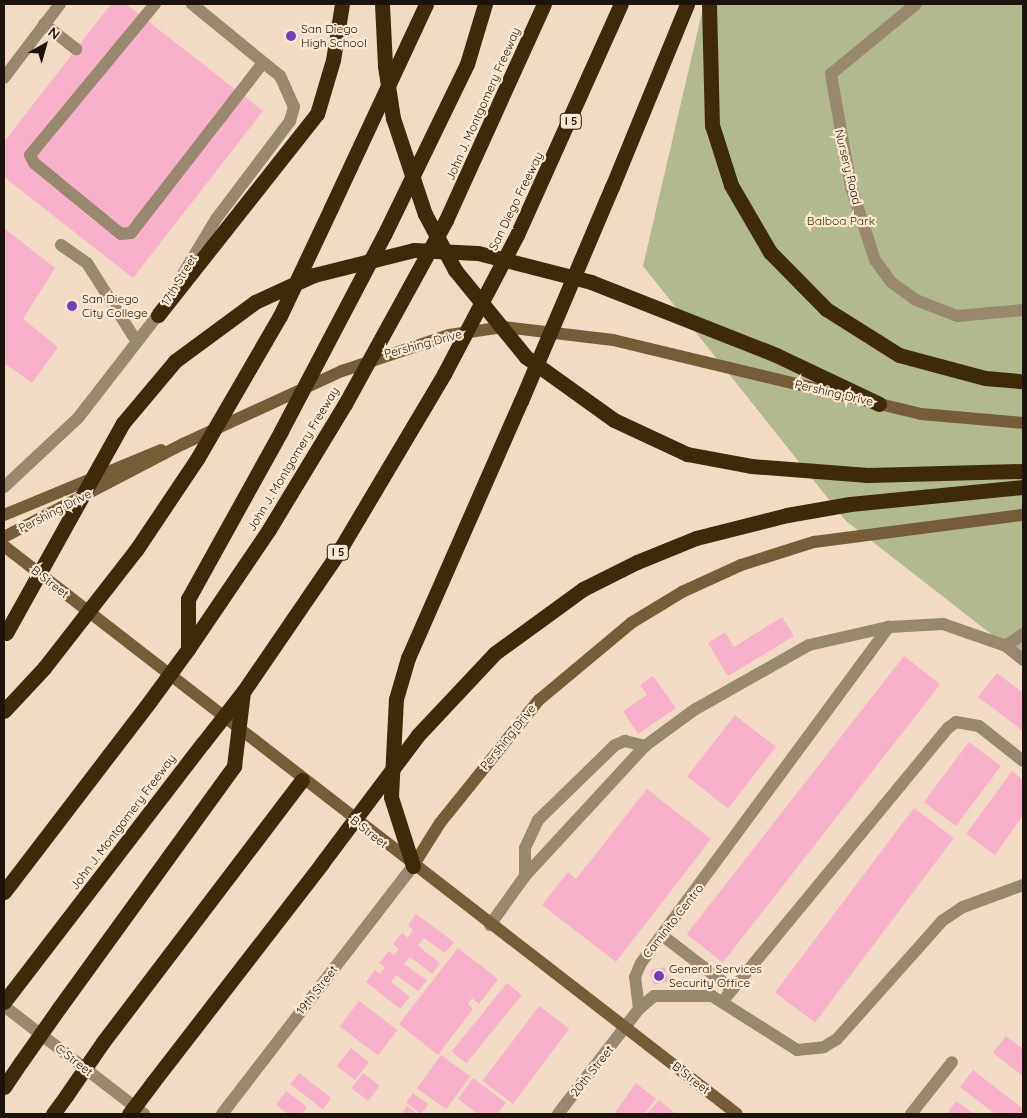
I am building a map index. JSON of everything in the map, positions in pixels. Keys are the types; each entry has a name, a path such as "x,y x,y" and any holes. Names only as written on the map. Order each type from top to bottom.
{"highway":[{"path":"158,315 317,114 331,69 342,4"},
{"path":"382,4 393,118 425,214 455,270 526,357 614,420 687,454 760,467 868,475 1023,471"},
{"path":"4,711 44,668 136,550 197,459 280,316 426,4"},
{"path":"188,649 188,599 281,432 467,64 485,4"},
{"name":"John J. Montgomery Freeway","path":"4,892 150,701 188,649 268,531 344,404 446,220 544,4"},
{"name":"San Diego Freeway","path":"426,407 517,236 622,4"},
{"path":"412,866 391,797 396,699 408,658 521,401 687,4"},
{"path":"709,4 712,125 731,185 770,252 826,309 899,355 985,378 1023,381"},
{"path":"5,635 123,423 175,361 255,302 314,274 414,250 478,253 591,282 776,355 878,404"},
{"name":"John J. Montgomery Freeway","path":"4,1002 243,692 336,556 426,407"},
{"path":"129,1114 418,735 495,653 583,589 637,562 696,538 787,515 850,504 1023,487"},
{"path":"4,1087 234,766 243,692"},
{"path":"53,1114 103,1042 302,780"}],"main road":[{"name":"Pershing Drive","path":"4,537 183,444 392,351 449,335 504,327 613,340 878,404 960,421 1023,423"},
{"path":"4,516 138,456 183,444"},
{"name":"Pershing Drive","path":"412,866 440,824 539,700 616,634 682,592 741,565 814,542 1023,515"},
{"name":"B Street","path":"4,546 412,866 737,1114"}],"street":[{"path":"4,78 60,4"},
{"path":"155,4 30,154 34,163 121,234 131,233 263,63 195,6"},
{"name":"Nursery Road","path":"916,4 831,74 851,187 875,260 892,282 916,300 957,316 1023,310"},
{"path":"44,24 76,49"},
{"name":"17th Street","path":"4,487 78,418 158,315 216,219 290,121 294,107 280,76 263,63"},
{"path":"61,244 87,263 137,342"},
{"path":"490,925 525,876 645,746 694,710 809,645 889,627 943,624 1006,646 1023,660"},
{"name":"Caminito Centro","path":"639,1009 635,977 640,962 663,936 889,627"},
{"path":"1006,646 1023,634"},
{"path":"722,1002 948,728 956,722 979,726 1023,761"},
{"path":"525,876 524,848 538,820 615,745 625,741 645,746"},
{"name":"19th Street","path":"222,1114 412,866"},
{"path":"639,1009 665,994 712,996 797,1050 824,1047 837,1039 942,921 963,908 1023,885"},
{"path":"663,936 732,989"},
{"name":"C Street","path":"4,1006 144,1114"},
{"name":"20th Street","path":"558,1114 639,1009"},
{"path":"912,1114 952,1062"}],"green space":[{"name":"Balboa Park","path":"704,4 1023,4 1023,659 846,521 643,266"}],"building":[{"path":"111,4 126,4 263,111 133,278 4,177 4,142"},
{"path":"4,228 55,268 23,319 58,347 32,383 6,364 4,367"},
{"path":"782,617 794,636 728,676 708,643 725,632 734,647"},
{"path":"904,656 940,684 723,962 687,934"},
{"path":"997,673 1023,693 1023,731 978,697"},
{"path":"653,676 676,708 638,734 623,711 647,695 640,685"},
{"path":"735,715 776,747 728,808 687,776"},
{"path":"969,742 1001,766 956,826 924,802"},
{"path":"1012,771 1023,780 1023,815 995,855 966,834"},
{"path":"647,789 711,839 616,962 542,905 568,872 576,879"},
{"path":"914,808 954,838 815,1023 775,992"},
{"path":"416,914 454,942 445,953 424,938 418,946 440,963 432,974 410,957 404,964 427,980 418,991 396,975 391,982 410,997 400,1009 366,982 375,970 380,974 385,967 379,963 389,951 394,955 399,949 393,944 402,933 408,938 413,930 408,925"},
{"path":"458,948 498,979 479,1004 472,998 468,1004 473,1009 438,1055 399,1024"},
{"name":"General Services Security Office","path":"665,967 668,982 653,985 650,970"},
{"path":"507,983 522,995 466,1063 452,1051"},
{"path":"359,1001 397,1030 378,1055 340,1027"},
{"path":"539,1006 569,1029 513,1104 482,1081"},
{"path":"1006,1036 1023,1049 1023,1076 993,1053"},
{"path":"351,1048 369,1062 355,1080 337,1066"},
{"path":"441,1055 470,1076 446,1109 417,1088"},
{"path":"973,1070 1023,1109 1023,1114 995,1114 960,1087"},
{"path":"299,1073 331,1098 323,1109 290,1084"},
{"path":"363,1073 380,1086 368,1101 352,1088"},
{"path":"473,1078 506,1103 497,1114 478,1114 458,1099"},
{"path":"636,1083 656,1099 644,1114 614,1114"},
{"path":"286,1091 307,1107 302,1114 288,1114 276,1105"},
{"path":"413,1093 428,1104 421,1114 406,1103"},
{"path":"659,1100 676,1114 647,1114"},
{"path":"956,1101 974,1114 947,1114"},
{"path":"407,1106 417,1114 401,1114"}],"place":[{"name":"San Diego High School","path":"291,36"},
{"name":"San Diego City College","path":"72,306"},
{"name":"General Services Security Office","path":"659,976"}]}
